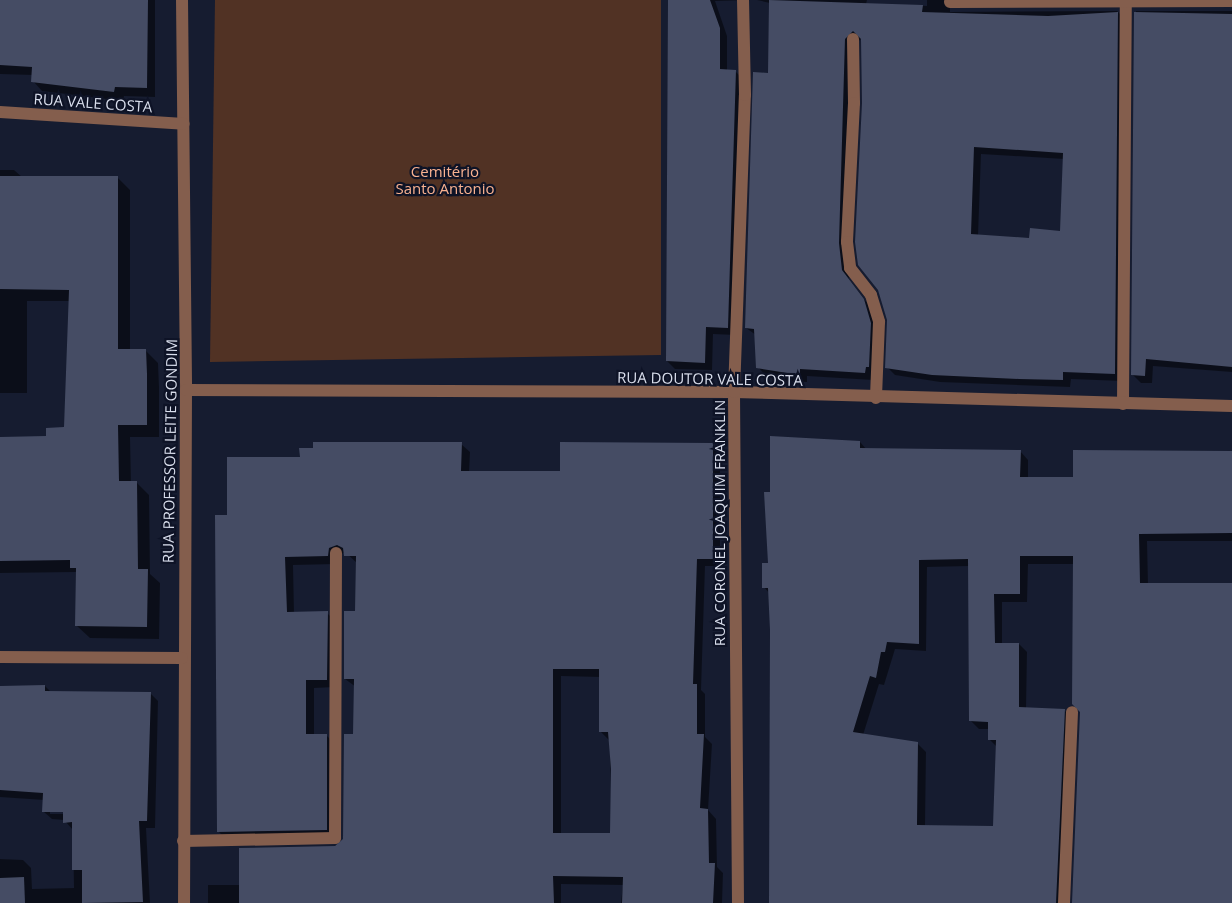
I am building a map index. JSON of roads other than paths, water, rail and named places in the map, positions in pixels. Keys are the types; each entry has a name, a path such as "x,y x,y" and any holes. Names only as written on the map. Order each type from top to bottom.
{"street":[{"name":"RUA PROFESSOR LEITE GONDIM","path":"182,0 186,390 182,658 184,903"},
{"name":"RUA CORONEL JOAQUIM FRANKLIN","path":"738,903 735,392 745,95 743,0"},
{"path":"950,2 1232,1"},
{"path":"1123,404 1126,2"},
{"path":"853,39 854,103 847,242 850,267 871,295 879,322 876,398"},
{"name":"RUA VALE COSTA","path":"0,111 184,124"},
{"name":"RUA DOUTOR VALE COSTA","path":"186,390 735,392 876,398 1232,406"},
{"path":"183,841 335,838 336,553"},
{"path":"0,657 182,658"},
{"path":"1064,903 1072,712"}],"park label":[{"name":"Cemitério Santo Antonio","path":"445,180"}]}
